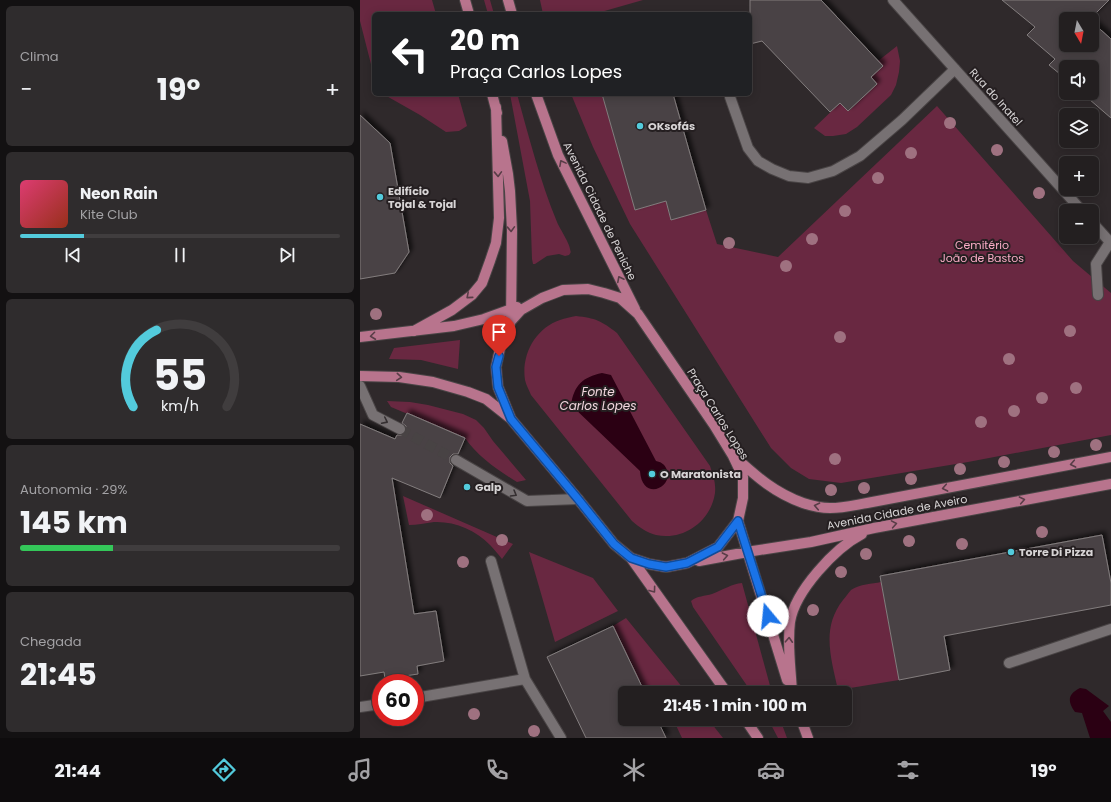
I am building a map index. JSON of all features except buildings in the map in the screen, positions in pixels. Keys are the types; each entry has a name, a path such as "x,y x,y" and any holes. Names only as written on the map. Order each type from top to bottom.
{"main road":[{"path":"465,0 468,12"},
{"path":"508,0 511,12"},
{"path":"493,96 496,107 510,191 512,230 512,322"},
{"name":"Avenida Cidade de Peniche","path":"537,96 558,155 638,314"},
{"path":"414,331 452,310 472,295 482,283 496,243 499,218 496,107"},
{"name":"Praça Carlos Lopes","path":"588,289 620,298 638,314 714,426 732,454 743,477 744,498 738,521 718,547 687,563 666,567 649,564 631,558 614,544 511,419 498,387 496,367 501,344 512,322 521,310 542,298 563,290 588,289"},
{"path":"360,337 454,326 484,319 542,298"},
{"path":"360,376 399,377 433,382 486,399 511,419"},
{"name":"Avenida Cidade de Aveiro","path":"732,454 775,490 792,499 807,504 830,508 867,503 1111,457"},
{"name":"Avenida Cidade de Aveiro","path":"687,563 810,542 874,528 1111,484"},
{"path":"738,521 790,686"},
{"path":"791,686 788,644 790,621 796,606 812,578 826,563 857,536 874,528"},
{"path":"631,558 722,686"},
{"path":"750,726 758,738"},
{"path":"803,726 808,738"}],"street":[{"name":"Rua do Inatel","path":"893,0 1076,204"},
{"path":"730,97 748,148 758,161 789,176 808,178 833,171 860,156 902,120 955,69"},
{"path":"1098,296 1096,264 1110,242 1099,230"},
{"path":"360,386 373,415 400,429"},
{"path":"456,460 527,501 578,499"},
{"path":"491,561 525,679 561,738"},
{"path":"1009,663 1111,629"},
{"path":"424,696 525,679"},
{"path":"360,707 372,705"}],"green space":[{"path":"360,0 432,0 435,12 372,12 372,68 360,21"},
{"path":"484,0 490,0 493,12 487,12"},
{"path":"540,0 643,0 601,12 543,12"},
{"path":"897,46 900,61 899,72 896,85 891,95 857,127 846,134 825,136 814,128 840,103 849,111 877,84 871,77 883,66 878,61"},
{"path":"387,96 459,96 467,126 459,131 446,132"},
{"path":"510,96 518,96 545,191 557,222 570,247 571,252 569,255 565,256 559,254 547,256 533,264 530,201"},
{"name":"Cemitério João de Bastos","path":"572,96 603,96 635,210 666,201 671,220 706,210 717,244 778,257 937,106 1073,261 1111,293 1111,435 968,462 841,483 809,479 791,468 771,448 630,224 593,147"},
{"path":"576,316 598,321 617,333 710,466 715,486 715,493 712,503 702,520 686,532 666,536 656,535 643,530 632,521 531,395 525,382 524,370 525,361 532,343 544,329 551,324 562,319"},
{"path":"460,340 458,369 421,360 389,359 394,348"},
{"path":"387,401 410,402 428,405 463,414 476,420 526,480 517,482 503,473 482,457 465,438 391,407"},
{"path":"403,496 513,544 502,559 493,548 478,535 457,525 434,522 409,525"},
{"path":"529,552 593,578 618,611 555,642"},
{"path":"881,582 899,680 852,688 852,686 837,686 830,644 832,621 836,611 851,590 862,585"},
{"path":"742,583 770,686 747,686 693,607 691,601 698,597 712,594"},
{"path":"626,618 681,686 642,686 613,626"},
{"path":"676,726 714,726 723,738 682,738"},
{"path":"772,726 783,726 787,738 778,738"}],"water":[{"name":"Fonte Carlos Lopes","path":"602,373 611,375 656,461 662,463 666,468 668,475 666,481 663,486 658,489 646,487 642,481 640,471 571,405 574,392 580,383 590,377"},
{"path":"1080,688 1086,689 1109,706 1103,711 1111,722 1111,738 1090,738 1082,713 1075,712 1070,701 1071,695"}],"tunnel":[{"path":"400,429 456,460"}],"place":[{"name":"OKsofás","path":"640,126"},
{"name":"Edifício Tojal & Tojal","path":"380,197"},
{"name":"O Maratonista","path":"652,474"},
{"name":"Galp","path":"467,487"},
{"name":"Torre Di Pizza","path":"1011,552"}],"route":[{"path":"499,356 496,367 498,387 511,419 614,544 631,558 649,564 666,567 687,563 718,547 738,521 768,616"}]}
